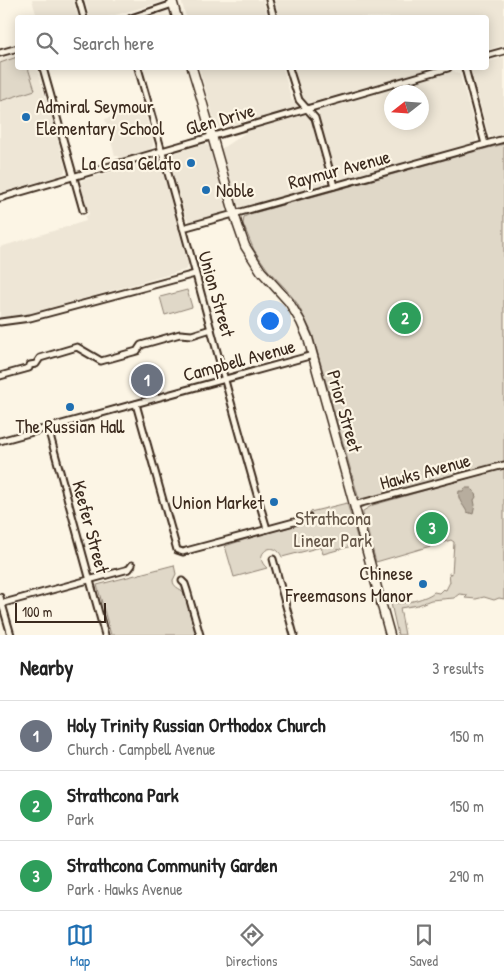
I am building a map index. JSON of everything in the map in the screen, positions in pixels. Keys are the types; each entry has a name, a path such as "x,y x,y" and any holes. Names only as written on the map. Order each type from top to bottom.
{"main road":[{"path":"173,2 176,15"},
{"name":"Prior Street","path":"193,70 245,246 261,271 296,312 308,338 390,635"}],"street":[{"path":"79,0 83,15"},
{"path":"269,0 273,15"},
{"path":"139,15 173,2"},
{"path":"0,53 15,49"},
{"path":"489,55 504,51"},
{"path":"44,70 83,210"},
{"name":"Union Street","path":"139,70 266,530"},
{"path":"290,70 298,100 315,118 334,186"},
{"name":"Glen Drive","path":"0,198 441,70"},
{"path":"466,70 486,144"},
{"name":"Raymur Avenue","path":"183,228 504,139"},
{"path":"0,322 30,318 195,274"},
{"path":"0,376 29,368 30,365 36,364 40,358 77,347 101,361 137,351 141,345 180,334 192,335 211,329"},
{"name":"Campbell Avenue","path":"0,441 313,355"},
{"path":"136,404 177,550 186,552 309,518"},
{"name":"Keefer Street","path":"48,428 105,635"},
{"name":"Hawks Avenue","path":"354,505 504,465"},
{"path":"273,559 294,635"},
{"path":"1,603 129,569 132,565"},
{"path":"182,581 185,584 200,635"},
{"path":"0,596 11,635"}],"shaded area":[{"path":"32,0 73,0 77,15 36,15"},
{"path":"85,0 165,0 115,15 89,15"},
{"path":"181,0 263,0 267,15 185,15"},
{"path":"275,0 504,0 504,45 489,49 489,15 279,15"},
{"name":"Admiral Seymour Elementary School","path":"15,55 15,70 38,70 66,169 61,175 0,193 0,59"},
{"path":"504,57 504,135 493,137 488,133 471,71 489,70 489,61"},
{"path":"200,70 284,70 292,101 303,94 297,85 293,70 426,70 313,102 307,102 280,119 305,114 312,120 326,169 325,181 321,185 242,207 237,204 223,154 213,162 226,205 224,212 191,223 186,218 178,190 170,198 188,265 185,270 29,315 0,319 0,247 86,221 85,217 89,214 80,182 154,159 160,164 166,184 175,179 170,160 174,153 205,144 209,146 212,155 273,114 220,128 216,125"},
{"path":"453,71 460,75 477,135 476,141 472,144 344,179 338,177 333,169 318,117 319,111 384,91 384,130 429,130 429,85 405,85"},
{"path":"143,108 153,146 149,150 121,158 115,156 105,119"},
{"path":"465,488 471,488 476,497 473,514 467,512 460,499 459,491 463,491"}],"green space":[{"path":"15,58 15,70 29,70 35,90 0,101 0,63"},
{"path":"504,144 504,463 367,500 361,499 358,496 312,333 297,303 268,270 254,250 243,224 244,217"},
{"path":"187,290 192,307 165,315 160,297"},
{"path":"504,468 504,599 465,598 468,595 459,594 454,598 431,600 418,605 400,608 405,635 398,635 390,599 394,603 405,603 434,592 439,593 443,589 446,590 450,582 449,573 452,574 454,542 451,540 376,562 363,511 373,505"},
{"name":"Strathcona Linear Park","path":"347,503 359,544 323,554 321,547 282,557 274,549 266,550 261,558 267,568 234,577 225,546 280,528 283,529 313,520 310,512"},
{"path":"174,565 176,574 173,582 175,586 184,592 196,635 111,635 97,585"}],"place":[{"name":"Admiral Seymour Elementary School","path":"26,117"},
{"name":"La Casa Gelato","path":"191,163"},
{"name":"Noble","path":"206,190"},
{"name":"Strathcona Park","path":"405,318"},
{"name":"Holy Trinity Russian Orthodox Church","path":"147,380"},
{"name":"The Russian Hall","path":"70,407"},
{"name":"Union Market","path":"274,502"},
{"name":"Strathcona Community Garden","path":"432,528"},
{"name":"Chinese Freemasons Manor","path":"423,584"}]}
